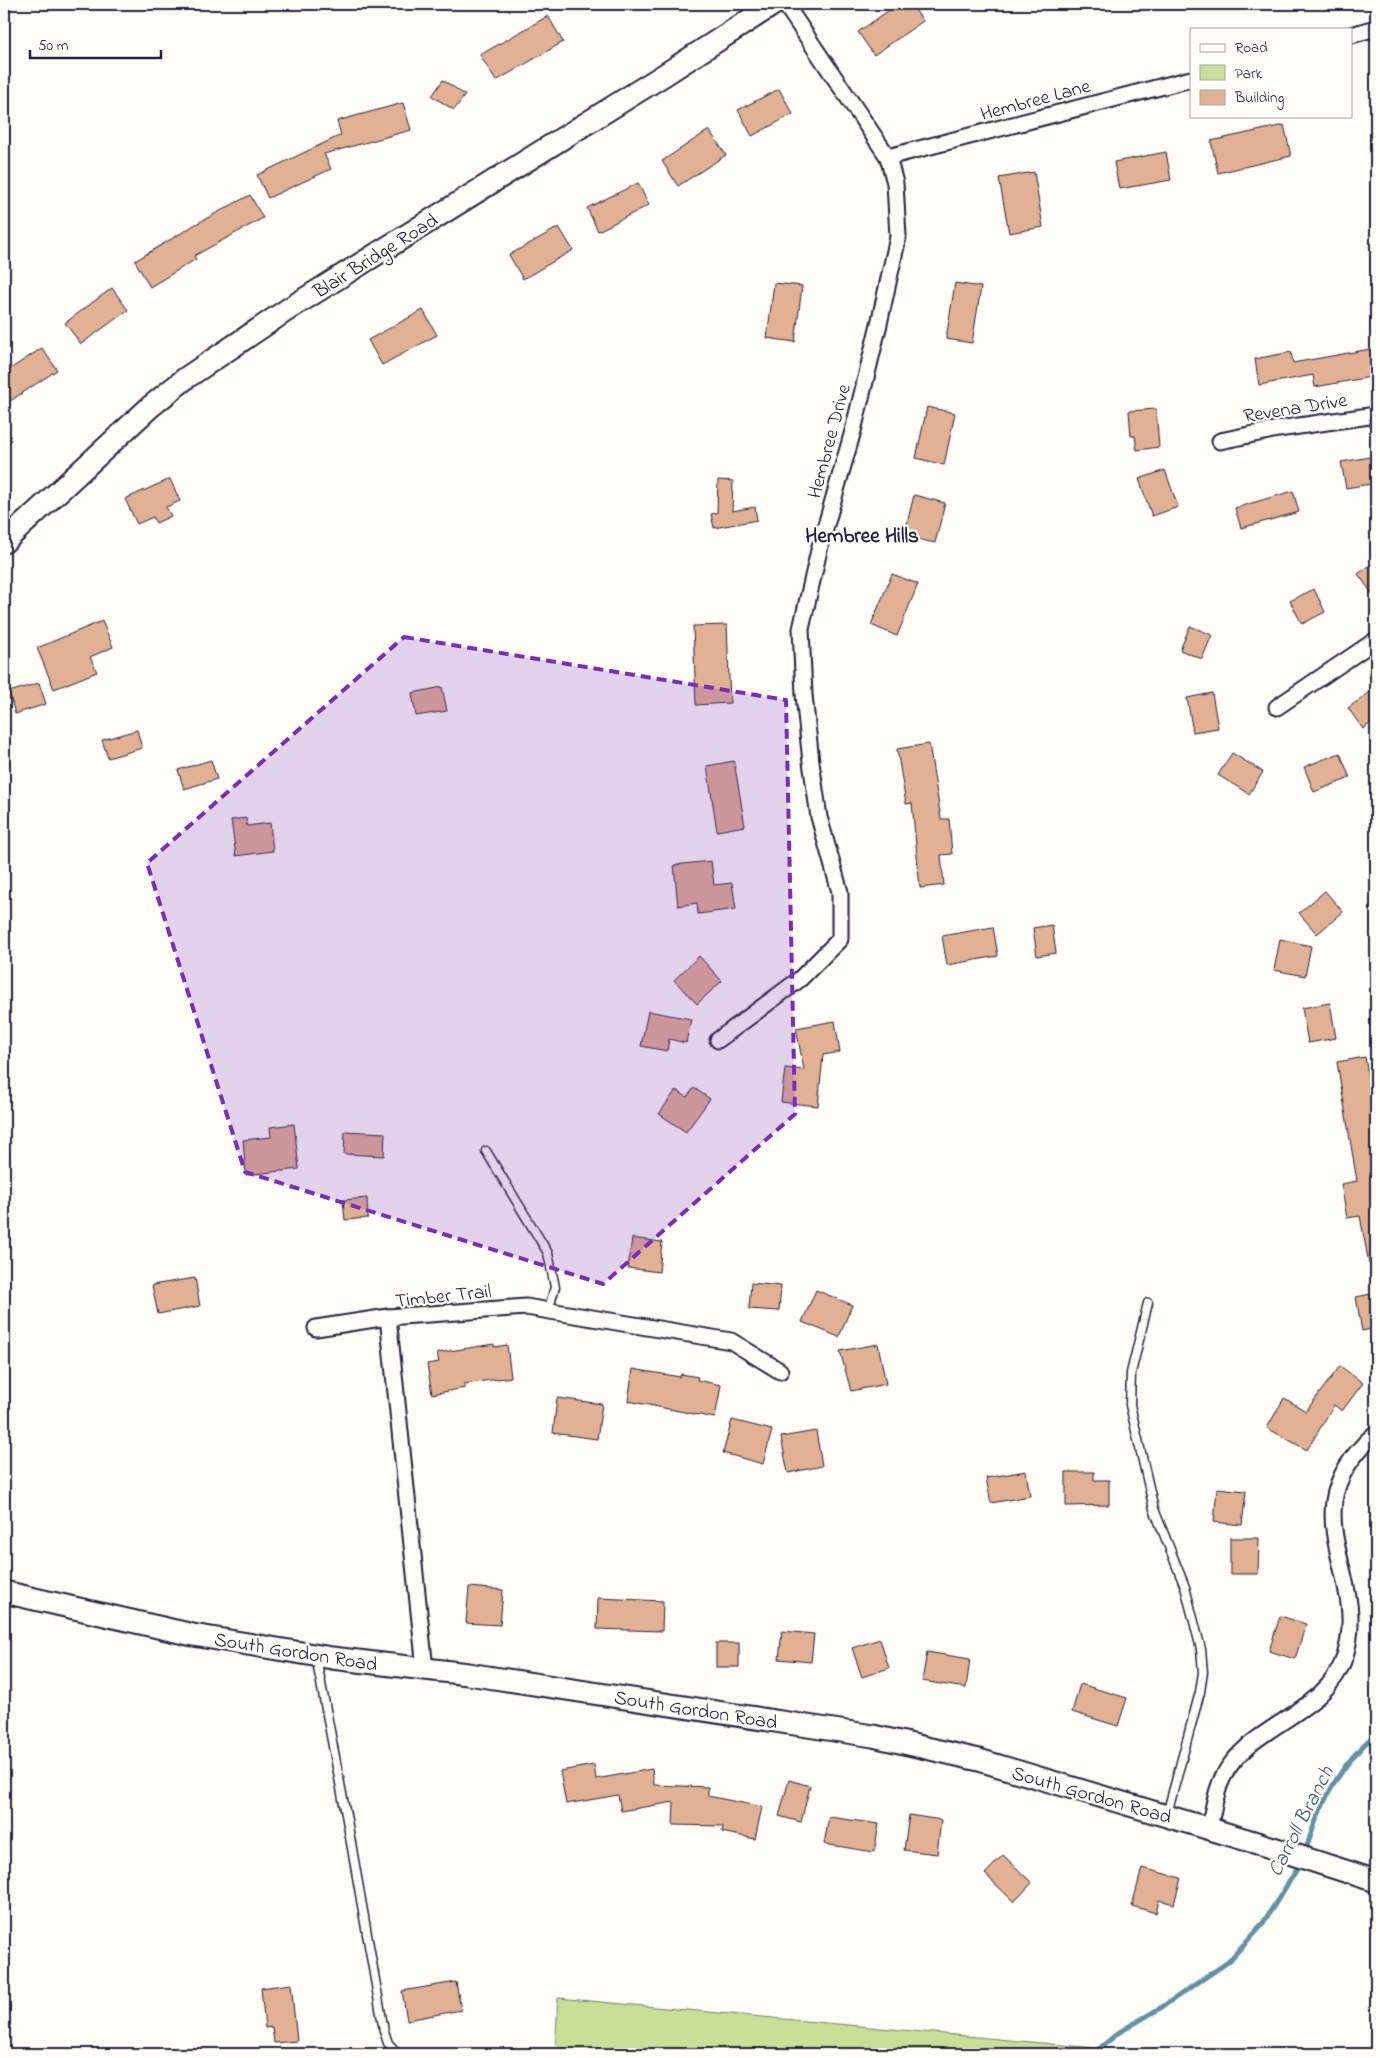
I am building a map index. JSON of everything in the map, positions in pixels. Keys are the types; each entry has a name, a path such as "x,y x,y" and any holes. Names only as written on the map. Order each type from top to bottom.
{"street":[{"name":"Blair Bridge Road","path":"4,542 150,407 186,378 298,302 664,76 774,4"},
{"name":"Hembree Drive","path":"718,1040 800,980 840,939 840,892 819,817 811,762 804,696 801,629 820,546 877,332 898,237 895,183 888,157 785,4"},
{"path":"1352,35 1376,28"},
{"name":"Hembree Lane","path":"888,157 1190,79"},
{"name":"Revena Drive","path":"1220,440 1278,429 1376,415"},
{"path":"1277,707 1376,640"},
{"name":"Timber Trail","path":"425,1669 388,1318 526,1307 731,1341 780,1370"},
{"path":"316,1328 388,1318"},
{"path":"1209,1828 1222,1777 1238,1757 1334,1681 1345,1658 1350,1637 1350,1613 1333,1530 1333,1507 1340,1482 1349,1462 1376,1434"},
{"name":"South Gordon Road","path":"4,1592 193,1635 315,1655 425,1669 873,1736 979,1760 1209,1828 1376,1881"}],"lane":[{"path":"486,1152 548,1253 555,1287 548,1311"},
{"path":"1148,1303 1131,1373 1130,1405 1154,1509 1185,1587 1201,1649 1203,1672 1200,1692 1166,1816"},
{"path":"315,1655 347,1820 384,2031 388,2043 398,2054"}],"highlighted area":[{"path":"404,637 786,700 795,1114 603,1284 245,1172 147,863"}],"green space":[{"path":"558,1998 1116,2050 1117,2054 555,2054"}],"building":[{"path":"898,4 911,4 923,21 874,55 858,32"},
{"path":"548,16 563,42 496,81 480,55"},
{"path":"443,80 465,95 454,110 432,96"},
{"path":"779,89 793,114 752,136 738,110"},
{"path":"403,103 411,130 324,154 331,169 268,198 257,175 341,135 337,121"},
{"path":"1284,125 1291,156 1218,173 1211,141"},
{"path":"709,130 726,155 678,186 662,161"},
{"path":"1166,152 1171,180 1119,189 1114,162"},
{"path":"1034,172 1043,227 1009,233 999,178"},
{"path":"638,183 649,205 598,231 587,208"},
{"path":"250,195 263,218 194,256 196,259 150,287 135,261 196,224"},
{"path":"559,227 573,250 523,279 509,255"},
{"path":"774,283 802,286 795,342 767,338"},
{"path":"955,283 981,287 972,343 946,339"},
{"path":"112,288 128,310 81,344 65,323"},
{"path":"423,310 437,335 382,365 368,340"},
{"path":"42,348 57,370 4,405 4,373"},
{"path":"1376,348 1376,376 1315,387 1313,375 1259,385 1255,359 1291,352 1293,363"},
{"path":"927,407 955,413 944,465 916,458"},
{"path":"1156,409 1159,447 1137,450 1135,436 1131,436 1129,411"},
{"path":"1376,456 1376,483 1346,488 1341,462"},
{"path":"1165,470 1178,507 1152,516 1139,479"},
{"path":"170,479 180,501 166,507 171,516 156,523 153,517 137,524 125,499"},
{"path":"718,480 733,481 732,511 755,507 757,520 714,528 711,514 717,513"},
{"path":"1293,491 1299,512 1241,528 1235,508"},
{"path":"914,495 945,503 935,543 904,536"},
{"path":"1376,561 1376,599 1358,574"},
{"path":"892,574 918,584 897,636 871,625"},
{"path":"1314,589 1325,612 1302,624 1290,601"},
{"path":"102,621 113,647 90,657 97,672 54,689 37,648"},
{"path":"727,625 730,703 696,705 693,626"},
{"path":"1190,626 1212,635 1202,659 1180,650"},
{"path":"39,683 46,704 15,714 9,692"},
{"path":"442,687 447,711 416,716 412,693"},
{"path":"1376,688 1376,719 1363,729 1348,708"},
{"path":"1212,693 1218,728 1193,732 1187,698"},
{"path":"137,730 142,748 108,758 102,740"},
{"path":"929,744 941,819 949,819 952,854 941,855 944,885 920,888 912,803 906,804 897,749"},
{"path":"1232,753 1263,772 1249,794 1218,775"},
{"path":"1340,753 1350,778 1314,792 1304,767"},
{"path":"211,760 217,779 184,789 178,770"},
{"path":"734,761 745,826 717,831 707,766"},
{"path":"246,818 247,826 270,823 273,851 236,856 231,820"},
{"path":"711,861 714,885 732,883 736,909 698,914 697,903 678,906 674,865"},
{"path":"1325,891 1343,912 1317,934 1299,913"},
{"path":"1052,925 1056,953 1037,956 1033,928"},
{"path":"993,927 998,956 947,965 942,936"},
{"path":"1280,939 1311,946 1305,976 1274,970"},
{"path":"699,956 722,981 697,1004 674,980"},
{"path":"1330,1003 1336,1038 1308,1043 1302,1008"},
{"path":"648,1011 691,1019 686,1043 669,1039 667,1051 641,1046"},
{"path":"835,1021 840,1052 823,1055 818,1106 781,1102 785,1068 804,1070 796,1028"},
{"path":"1365,1057 1376,1125 1376,1263 1369,1264 1360,1216 1347,1218 1341,1184 1357,1181 1337,1062"},
{"path":"694,1088 710,1099 686,1132 659,1114 676,1090 687,1097"},
{"path":"294,1124 299,1169 246,1175 243,1140 271,1137 270,1127"},
{"path":"345,1131 385,1133 384,1156 344,1154"},
{"path":"367,1198 368,1218 345,1220 343,1200"},
{"path":"632,1238 662,1242 659,1272 628,1268"},
{"path":"195,1278 200,1306 158,1314 152,1285"},
{"path":"751,1283 781,1286 779,1311 749,1309"},
{"path":"816,1290 852,1305 839,1337 802,1322"},
{"path":"1376,1293 1376,1328 1362,1331 1356,1297"},
{"path":"494,1344 494,1347 507,1345 511,1377 464,1384 465,1388 432,1394 427,1364 439,1362 437,1353"},
{"path":"878,1344 886,1384 851,1391 840,1351"},
{"path":"1340,1366 1363,1383 1342,1411 1334,1405 1307,1450 1267,1428 1284,1398 1306,1411"},
{"path":"633,1369 680,1377 681,1374 698,1377 697,1380 721,1385 715,1418 628,1401"},
{"path":"557,1398 602,1404 597,1439 553,1433"},
{"path":"732,1420 772,1430 763,1464 723,1453"},
{"path":"816,1431 822,1466 788,1473 781,1437"},
{"path":"1026,1471 1030,1496 991,1503 986,1478"},
{"path":"1066,1472 1094,1472 1094,1480 1109,1480 1109,1505 1066,1506"},
{"path":"1217,1488 1246,1491 1242,1525 1214,1522"},
{"path":"1230,1538 1259,1538 1258,1574 1230,1574"},
{"path":"469,1587 503,1590 500,1625 466,1623"},
{"path":"598,1598 663,1601 662,1631 597,1629"},
{"path":"1280,1616 1306,1624 1295,1659 1269,1651"},
{"path":"782,1631 814,1634 811,1662 779,1659"},
{"path":"880,1639 889,1668 862,1677 852,1648"},
{"path":"716,1643 739,1643 739,1667 716,1667"},
{"path":"927,1652 970,1659 966,1688 922,1681"},
{"path":"1080,1684 1127,1698 1118,1726 1072,1712"},
{"path":"594,1765 596,1779 652,1769 654,1785 708,1787 708,1796 762,1807 755,1839 722,1832 723,1826 673,1825 674,1802 621,1811 618,1795 566,1804 560,1771"},
{"path":"789,1780 810,1786 801,1822 779,1816"},
{"path":"909,1815 941,1820 937,1854 904,1850"},
{"path":"829,1817 879,1824 874,1852 824,1844"},
{"path":"1003,1855 1032,1883 1014,1902 985,1874"},
{"path":"1142,1868 1181,1878 1174,1904 1159,1900 1156,1913 1132,1906"},
{"path":"456,1982 461,2010 407,2020 402,1991"},
{"path":"291,1984 297,2041 274,2043 272,2027 265,2028 261,1988"}],"waterway":[{"name":"Carroll Branch","path":"1305,1853 1316,1820 1331,1788 1351,1759 1376,1734"},
{"name":"Carroll Branch","path":"1093,2054 1118,2033 1162,2007 1228,1962 1263,1923 1301,1863"}],"district":[{"name":"Hembree Hills","path":"862,535"}]}
